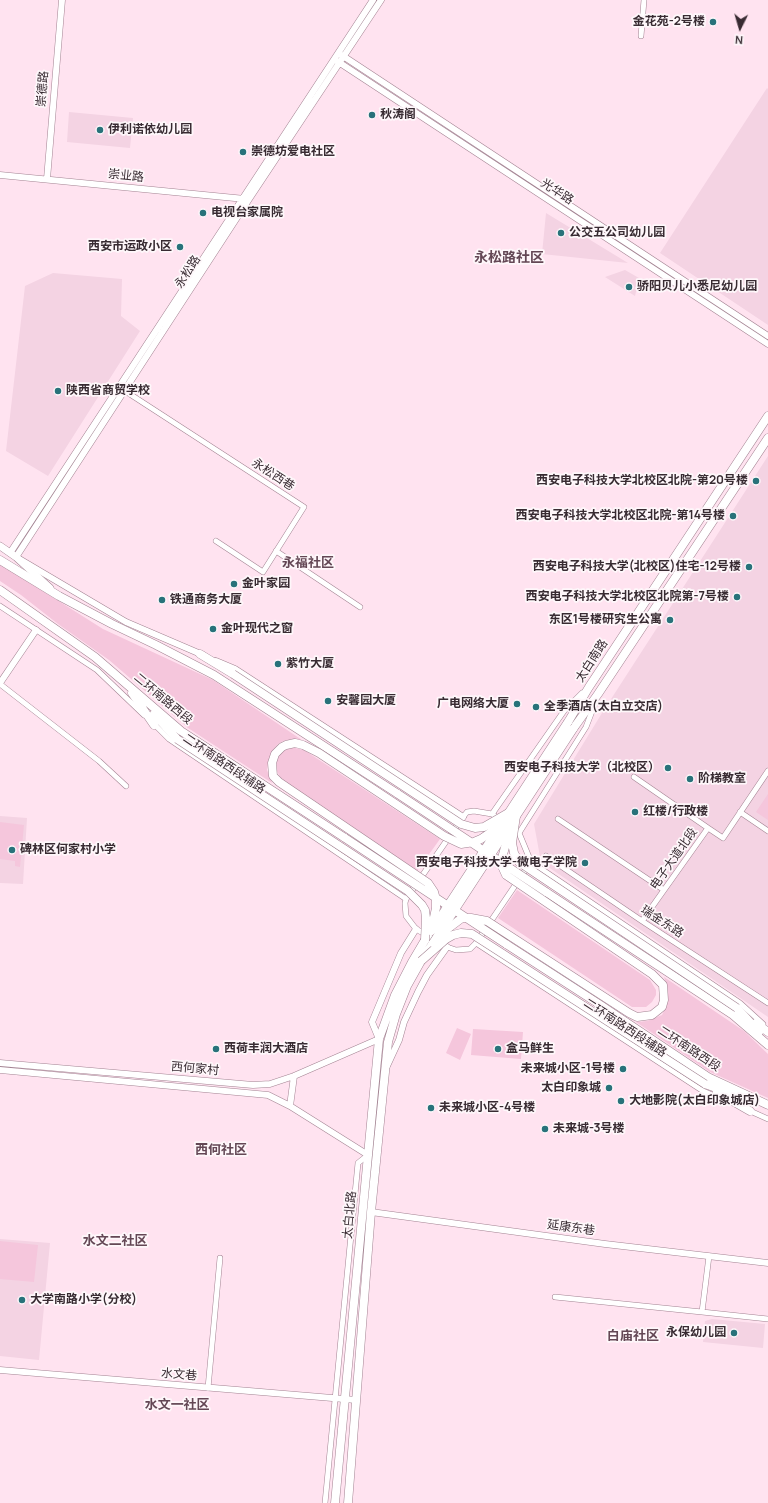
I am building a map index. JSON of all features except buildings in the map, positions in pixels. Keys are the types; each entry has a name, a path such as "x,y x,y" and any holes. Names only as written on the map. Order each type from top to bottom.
{"main road":[{"name":"太白南路","path":"432,937 500,826 512,817 589,687 768,416"},
{"name":"太白南路","path":"432,937 512,817 598,694 768,438"},
{"path":"0,546 13,555 59,596"},
{"path":"0,560 59,596 214,675 636,952 768,1032"},
{"name":"二环南路西段","path":"0,590 95,657 126,684"},
{"path":"200,654 233,674 461,824 476,828 484,827 512,817"},
{"path":"126,684 154,725"},
{"path":"126,684 179,735 408,891 425,910 432,937"},
{"name":"二环南路西段","path":"179,735 304,811 602,1006 706,1081"},
{"path":"432,937 436,899 434,892 428,883 279,782 274,776 272,763 275,754 282,747 294,744 303,745 319,753 453,841 461,844 474,842 488,835 500,826"},
{"path":"319,753 339,756"},
{"path":"339,756 346,771"},
{"path":"290,790 304,811 329,815"},
{"path":"432,937 462,918 487,921 622,1009 637,1017 652,1015 662,1007 664,1000 663,985 643,968 506,874 501,864 512,817"},
{"path":"512,817 512,843 514,853 519,862 735,1012 768,1041"},
{"path":"421,961 446,939 453,935 462,933 472,934 706,1081 750,1111"},
{"name":"太白北路","path":"348,1503 371,1212 388,1042 396,1014 407,986 432,937"},
{"name":"太白北路","path":"335,1503 379,1040 395,995 412,962 432,937"},
{"path":"618,951 636,952"},
{"path":"636,952 643,968"},
{"path":"587,986 602,1006 622,1009"},
{"path":"735,1012 768,1045"},
{"path":"706,1081 765,1104"}],"street":[{"name":"崇德路","path":"46,179 62,0"},
{"name":"永松路","path":"341,55 373,0"},
{"name":"永松路","path":"122,388 242,198 337,60 381,0"},
{"path":"641,36 644,0"},
{"name":"光华路","path":"341,55 768,336"},
{"name":"永松路","path":"13,555 122,388 249,199 337,60"},
{"name":"光华路","path":"337,60 768,344"},
{"name":"崇业路","path":"0,175 249,199"},
{"name":"永松西巷","path":"122,388 304,507 263,572 216,541"},
{"path":"276,551 360,607"},
{"path":"13,555 126,622 235,668 463,817"},
{"name":"二环南路西段辅路","path":"0,606 97,670 176,744 406,899"},
{"path":"36,630 0,683 99,761 126,786"},
{"path":"492,814 564,710 589,687"},
{"path":"519,833 586,727 598,694"},
{"path":"768,771 740,812 768,832"},
{"path":"634,777 708,828"},
{"path":"531,862 476,943 470,949 456,950 448,947 416,929 406,916 406,899 467,812 474,811 492,814 519,833 531,862 740,1003 768,1029"},
{"name":"电子大道北段","path":"642,921 708,828 723,838 740,812"},
{"path":"558,819 664,890"},
{"name":"瑞金东路","path":"546,856 768,1003"},
{"path":"379,1040 372,1022 401,953 416,929"},
{"name":"二环南路西段辅路","path":"476,943 704,1091 768,1119"},
{"path":"384,1073 399,1040 404,1022 418,992 427,975 448,947"},
{"name":"西何家村","path":"0,1063 254,1085 270,1084 294,1076 379,1040"},
{"name":"西何家村","path":"0,1070 249,1092 268,1095 290,1106 368,1155"},
{"path":"290,1106 294,1076"},
{"path":"325,1503 358,1163 368,1155"},
{"name":"延康东巷","path":"371,1212 605,1244 768,1263"},
{"path":"702,1312 709,1256"},
{"path":"208,1388 220,1258"},
{"path":"555,1297 768,1319"},
{"name":"水文巷","path":"0,1370 356,1400"}],"shaded area":[{"path":"767,88 768,89 768,325 660,253"},
{"name":"伊利诺依幼儿园","path":"69,112 133,118 130,148 67,142"},
{"name":"公交五公司幼儿园","path":"546,213 628,263 542,254"},
{"name":"骄阳贝儿小悉尼幼儿园","path":"625,270 639,278 635,296 605,277"},
{"name":"陕西省商贸学校","path":"53,273 122,279 121,316 140,331 48,476 6,451 25,286"},
{"name":"西安电子科技大学（北校区）","path":"768,456 768,1017 541,862 534,824 602,713"},
{"path":"0,564 103,629 213,680 302,740 283,741 272,751 267,770 272,783 188,728 109,660 0,581"},
{"path":"291,747 304,750 440,839 417,871 281,779 277,771 277,758 280,753"},
{"path":"768,794 768,820 756,812"},
{"name":"碑林区何家村小学","path":"0,816 27,818 23,884 0,883"},
{"path":"0,822 24,825 20,867 15,866 15,861 0,859"},
{"path":"517,890 650,980 656,990 656,995 652,1002 646,1007 632,1007 498,918"},
{"path":"664,977 744,1031 768,1054 768,1098 710,1072 636,1022 647,1021 662,1015 666,1007 668,996"},
{"path":"457,1028 471,1034 460,1060 446,1053"},
{"path":"473,1029 523,1032 521,1059 471,1055"},
{"name":"大学南路小学(分校)","path":"0,1239 50,1243 39,1360 0,1356"},
{"path":"0,1241 38,1245 34,1282 0,1279"},
{"name":"永保幼儿园","path":"712,1319 765,1324 763,1348 703,1342 705,1321"}],"place":[{"name":"金花苑-2号楼","path":"713,22"},
{"name":"秋涛阁","path":"372,115"},
{"name":"伊利诺依幼儿园","path":"100,130"},
{"name":"崇德坊爱电社区","path":"243,152"},
{"name":"电视台家属院","path":"203,213"},
{"name":"公交五公司幼儿园","path":"561,233"},
{"name":"西安市运政小区","path":"180,247"},
{"name":"骄阳贝儿小悉尼幼儿园","path":"629,287"},
{"name":"陕西省商贸学校","path":"58,391"},
{"name":"西安电子科技大学北校区北院-第20号楼","path":"756,481"},
{"name":"西安电子科技大学北校区北院-第14号楼","path":"733,516"},
{"name":"西安电子科技大学(北校区)住宅-12号楼","path":"749,567"},
{"name":"金叶家园","path":"234,584"},
{"name":"西安电子科技大学北校区北院第-7号楼","path":"737,597"},
{"name":"铁通商务大厦","path":"162,600"},
{"name":"东区1号楼研究生公寓","path":"670,620"},
{"name":"金叶现代之窗","path":"213,629"},
{"name":"紫竹大厦","path":"278,664"},
{"name":"安馨园大厦","path":"328,701"},
{"name":"广电网络大厦","path":"517,704"},
{"name":"全季酒店(太白立交店)","path":"536,707"},
{"name":"西安电子科技大学（北校区）","path":"668,768"},
{"name":"阶梯教室","path":"690,779"},
{"name":"红楼/行政楼","path":"635,812"},
{"name":"碑林区何家村小学","path":"12,850"},
{"name":"西安电子科技大学-微电子学院","path":"585,863"},
{"name":"西荷丰润大酒店","path":"216,1049"},
{"name":"盒马鲜生","path":"498,1049"},
{"name":"未来城小区-1号楼","path":"623,1069"},
{"name":"太白印象城","path":"609,1088"},
{"name":"大地影院(太白印象城店)","path":"621,1101"},
{"name":"未来城小区-4号楼","path":"431,1108"},
{"name":"未来城-3号楼","path":"545,1129"},
{"name":"大学南路小学(分校)","path":"22,1300"},
{"name":"永保幼儿园","path":"734,1333"}],"district":[{"name":"永松路社区","path":"509,258"},
{"name":"永福社区","path":"308,563"},
{"name":"西何社区","path":"221,1150"},
{"name":"水文二社区","path":"115,1241"},
{"name":"白庙社区","path":"633,1336"},
{"name":"水文一社区","path":"177,1405"}]}
